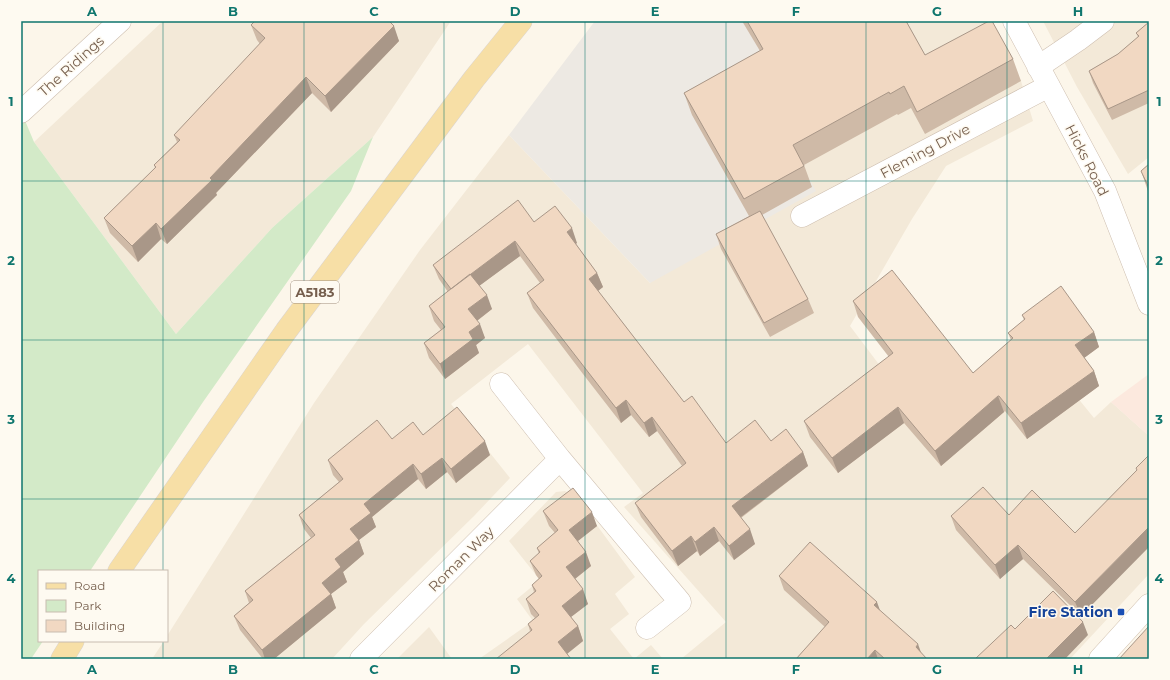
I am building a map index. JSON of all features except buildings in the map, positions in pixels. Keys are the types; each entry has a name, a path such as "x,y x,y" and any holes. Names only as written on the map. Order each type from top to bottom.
{"main road":[{"name":"A5183","path":"120,570 286,331 474,79 521,21"},
{"path":"62,659 72,642"}],"street":[{"name":"The Ridings","path":"21,112 120,21"},
{"name":"Hicks Road","path":"1014,21 1105,191 1149,304"},
{"path":"1038,67 1103,21"},
{"name":"Fleming Drive","path":"802,216 1049,86"},
{"path":"501,384 560,459 680,602 647,628"},
{"name":"Roman Way","path":"361,659 560,459"},
{"path":"1100,659 1149,605"}],"shaded area":[{"path":"163,21 451,21 373,137 272,228 176,334 34,142"},
{"path":"595,21 822,21 754,79 816,191 650,283 509,135"},
{"path":"822,21 988,21 1021,81 1033,121 946,166 912,219 850,326 933,436 1025,333 1094,418 1111,402 1149,436 1149,574 1070,659 681,659 726,622 624,507 643,493 528,344 451,404 510,478 474,516 364,624 332,659 152,659 163,642 168,642 168,634 314,403 420,250 509,135 650,283 754,79"},
{"path":"1043,21 1149,21 1149,157 1128,174 1077,87"},
{"path":"1149,374 1149,436 1111,402"},
{"path":"565,491 579,501 635,577 615,594 629,614 610,629 634,659 479,659 533,621 517,599 540,580 509,541 556,492"},
{"path":"429,627 452,659 397,659"},
{"path":"651,645 663,659 634,659"}],"green space":[{"path":"21,111 34,142 176,334 272,228 373,137 351,191 203,402 91,570 38,570 38,642 42,642 31,659 21,659"}],"place":[{"name":"Fire Station","path":"1121,612"}]}
